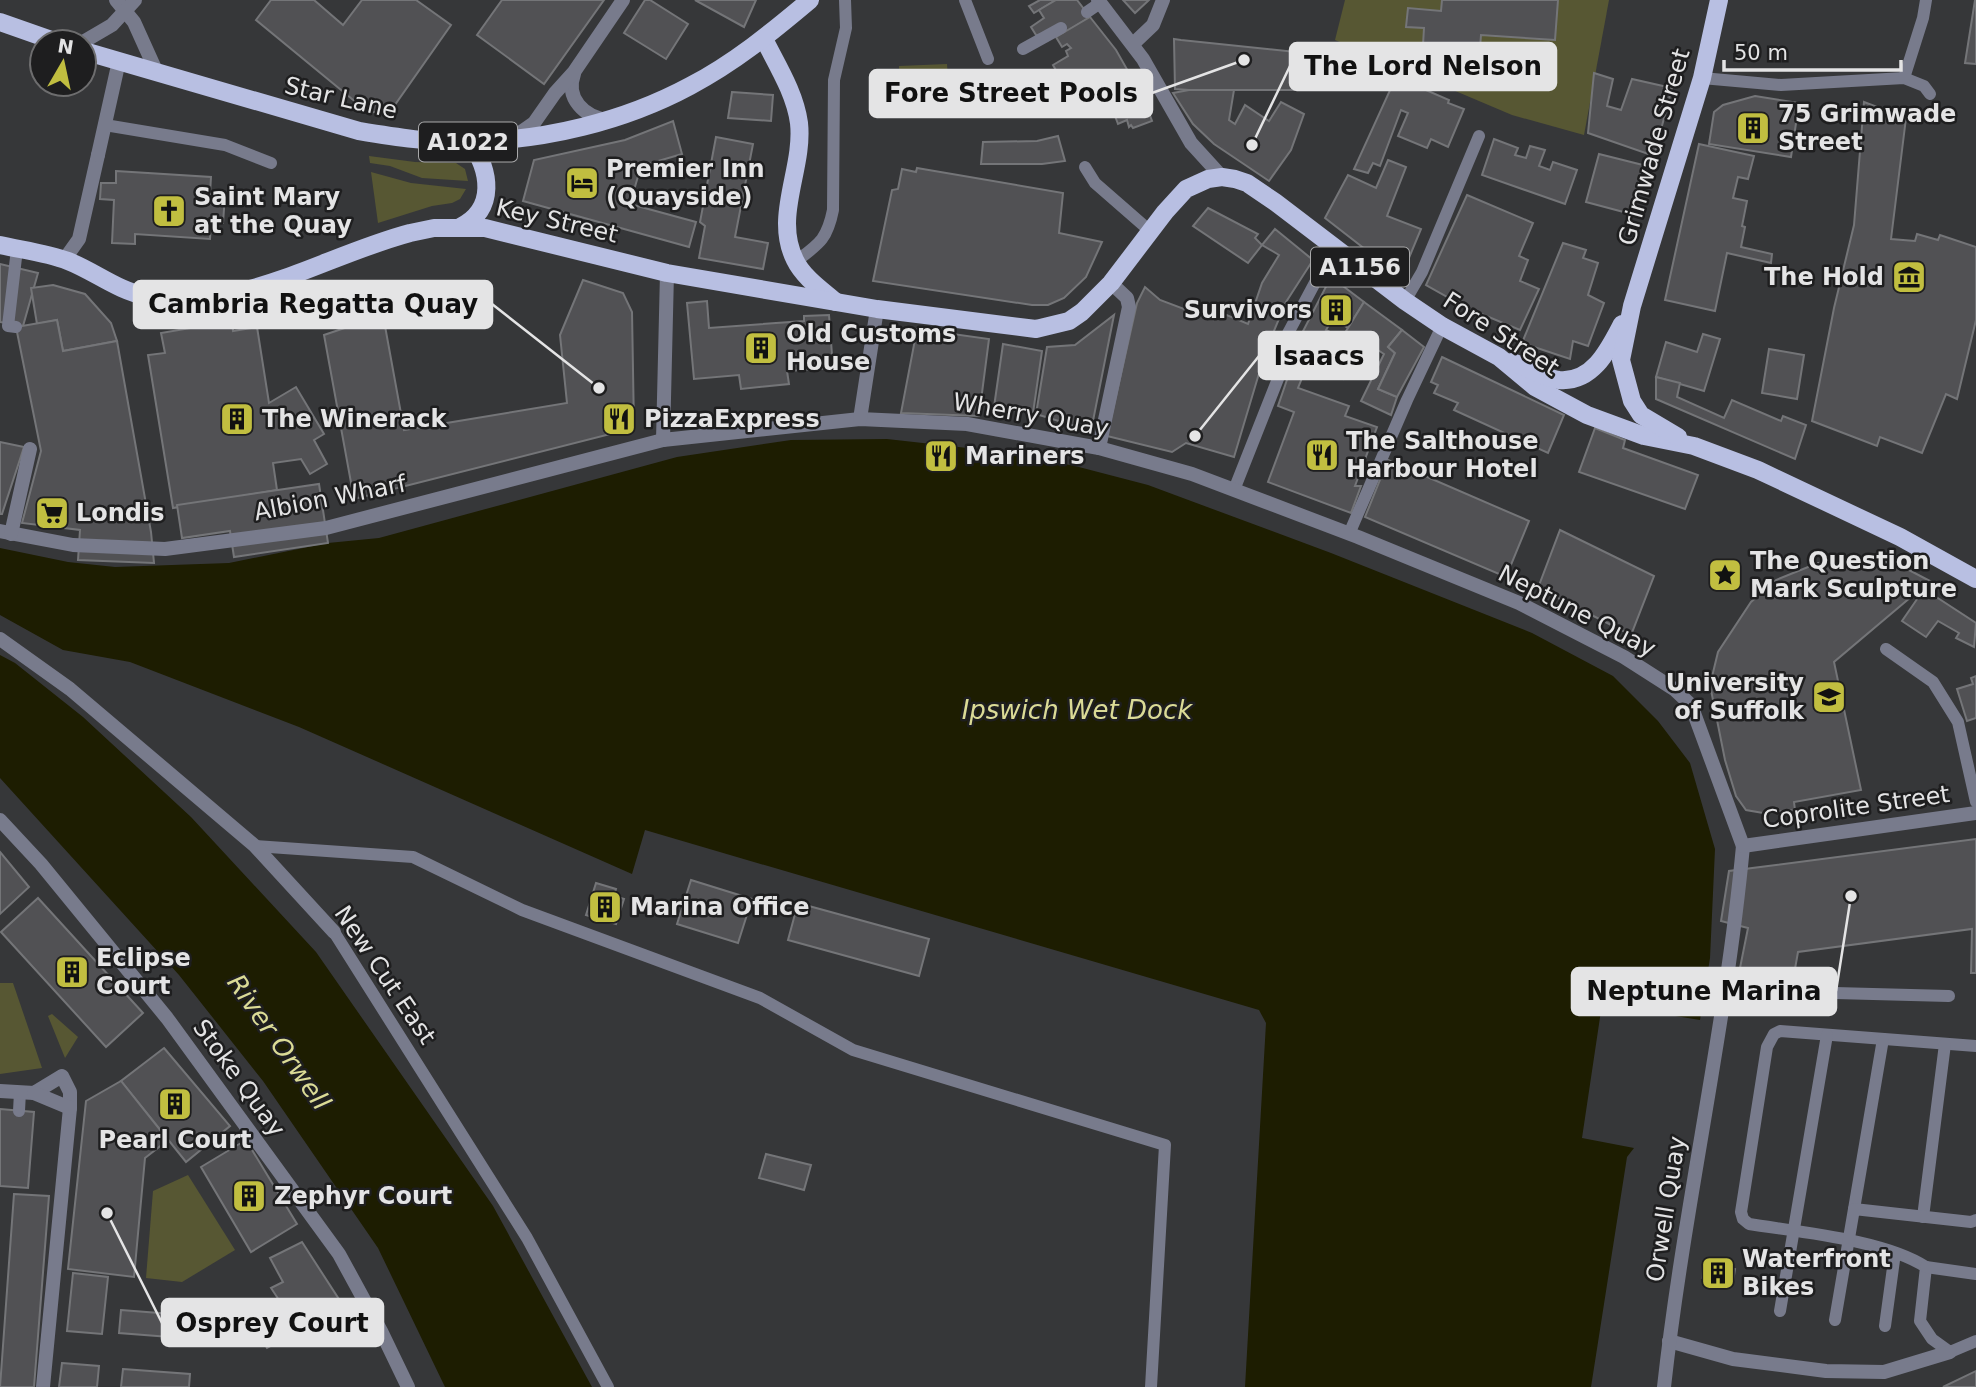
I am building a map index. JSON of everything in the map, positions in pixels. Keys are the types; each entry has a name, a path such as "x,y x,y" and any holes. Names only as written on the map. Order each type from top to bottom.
{"main road":[{"name":"Star Lane","path":"98,55 359,131 398,137 470,142 555,132 608,120 646,107 689,87 764,38 810,0"},
{"name":"Grimwade Street","path":"1694,446 1641,415 1632,401 1621,360 1632,306 1702,78 1719,0"},
{"path":"0,22 28,32"},
{"path":"764,38 794,103 799,122 798,160 787,214 786,236 795,262 836,302"},
{"name":"A1022","path":"460,227 478,214 487,189 481,158 470,142"},
{"path":"1111,283 1186,189 1208,179 1222,177"},
{"name":"Fore Street","path":"1222,177 1247,183 1405,302 1499,357 1535,387 1585,420 1694,446 1758,470 1900,537 1976,579"},
{"name":"Key Street","path":"8,247 64,260 144,296 221,296 259,287 396,237 434,228 485,228 667,273 877,309 1016,328 1053,327 1069,321 1111,283"},
{"name":"Grimwade Street","path":"1499,357 1558,380 1574,378 1592,369 1608,351 1632,306"}],"street":[{"path":"512,138 534,123 574,72 623,0"},
{"path":"1133,44 1153,25 1163,0"},
{"name":"Fore Street","path":"1099,1 1133,44 1191,143 1222,177"},
{"path":"98,34 113,25 126,4"},
{"path":"126,4 157,73"},
{"path":"64,260 79,239 119,61"},
{"path":"574,72 571,87 576,102 593,116 608,120"},
{"path":"663,440 667,273"},
{"path":"1099,448 1129,306 1127,298 1111,283"},
{"path":"860,419 877,309"},
{"name":"Wherry Quay","path":"663,440 860,419 967,424 1099,448 1192,474"},
{"name":"Albion Wharf","path":"6,533 72,545 165,549 326,528 663,440"},
{"path":"6,533 30,449"},
{"name":"Neptune Quay","path":"1192,474 1519,603 1624,657 1674,689 1691,705 1743,846 1735,932 1716,1039"},
{"name":"New Cut East","path":"0,639 70,689 255,846 334,932"},
{"name":"Coprolite Street","path":"1743,846 1976,813"},
{"name":"Stoke Quay","path":"0,820 41,864 167,1018 339,1254 408,1387"},
{"name":"Orwell Quay","path":"1664,1387 1716,1039"},
{"path":"27,1093 62,1076 69,1092 70,1108 43,1387"},
{"path":"0,1091 27,1093 70,1108"},
{"path":"1669,1341 1733,1359 1825,1371 1884,1372 1950,1352"},
{"path":"1825,1371 1832,1387"}],"lane":[{"path":"795,262 821,243 829,230 833,210 834,80 846,28 845,0"},
{"path":"965,0 988,59"},
{"path":"1904,78 1926,0"},
{"path":"1087,12 1099,1"},
{"path":"1023,49 1060,29"},
{"path":"1702,78 1781,85 1904,78 1924,86 1930,94"},
{"path":"105,125 225,145 271,163"},
{"path":"1405,302 1422,272 1479,135"},
{"path":"1085,167 1095,183 1150,231"},
{"path":"8,247 8,326 16,327"},
{"path":"1234,490 1287,356 1286,337 1334,247"},
{"path":"1349,534 1406,400 1442,326"},
{"path":"1886,649 1933,682 1958,722 1976,802"},
{"path":"255,846 413,857 522,910 761,998 853,1050 1165,1145 1151,1387"},
{"name":"New Cut East","path":"334,932 527,1238 608,1387"},
{"path":"1724,990 1949,996"},
{"path":"1976,1046 1780,1031 1774,1034 1767,1047 1741,1212 1743,1219 1749,1224 1849,1240 1914,1259 1926,1267 1976,1274"},
{"path":"1780,1311 1827,1035"},
{"path":"1835,1321 1882,1039"},
{"path":"1923,1217 1945,1044"},
{"path":"19,1111 27,1093"},
{"path":"1854,1209 1976,1220"},
{"path":"1885,1326 1895,1254"},
{"path":"1926,1267 1920,1321 1932,1339 1950,1352 1976,1341"}],"shaded area":[{"path":"1345,0 1609,0 1584,135 1512,115 1335,40"},
{"path":"947,64 953,102 900,106 899,66"},
{"path":"369,156 415,162 456,163 465,169 468,181 422,178 390,166 370,163"},
{"path":"371,172 411,183 466,189 460,199 452,203 432,206 378,223"},
{"path":"0,983 13,983 42,1068 0,1074"},
{"path":"52,1014 78,1037 65,1058 48,1016"},
{"path":"188,1175 235,1250 182,1282 146,1278 153,1191"}],"water":[{"name":"Ipswich Wet Dock","path":"887,439 1003,452 1075,466 1148,485 1331,553 1532,633 1613,676 1658,721 1690,763 1715,849 1710,958 1700,1020 1602,1004 1582,1138 1634,1148 1627,1157 1591,1387 1245,1387 1266,1023 1259,1010 645,830 632,874 299,727 130,662 63,650 0,615 0,548 68,562 115,567 229,563 328,543 379,538 677,457 791,440"},
{"name":"River Orwell","path":"0,655 15,663 83,717 191,817 316,952 493,1206 592,1387 445,1387 378,1248 263,1081 179,975 0,778"}],"building":[{"path":"271,0 314,0 343,25 362,0 416,0 451,25 392,109 369,113 256,20"},
{"path":"502,0 604,0 544,84 477,35"},
{"path":"645,0 650,0 688,24 666,59 624,33"},
{"path":"695,0 756,0 744,27"},
{"path":"1040,0 1056,0 1034,13 1029,6"},
{"path":"1056,0 1077,0 1090,17 1064,33 1036,35 1031,27 1044,18 1039,10"},
{"path":"1123,0 1149,0 1135,13"},
{"path":"1442,0 1558,0 1555,40 1481,35 1480,48 1453,47 1452,61 1441,60 1442,46 1423,45 1424,28 1406,27 1408,8 1441,11"},
{"path":"1976,0 1976,64 1965,63"},
{"path":"1090,17 1116,50 1132,78 1116,87 1118,90 1095,102 1087,88 1068,96 1058,81 1061,79 1053,65 1068,56 1066,51 1071,48 1067,44 1062,47 1056,37"},
{"path":"1174,39 1315,54 1303,90 1175,89"},
{"path":"1594,73 1613,79 1607,106 1621,110 1632,79 1672,88 1654,156 1588,133"},
{"path":"1396,77 1464,109 1448,147 1431,139 1427,148 1398,136 1408,113 1401,110 1380,166 1373,163 1368,173 1354,169"},
{"path":"1189,90 1234,90 1229,120 1235,124 1245,105 1269,121 1281,102 1304,114 1291,150 1269,181 1214,144 1193,124 1173,93"},
{"path":"732,92 773,95 771,121 728,118"},
{"path":"1142,94 1152,121 1133,128 1131,125 1129,127 1127,120 1118,124 1111,105"},
{"name":"75 Grimwade Street","path":"1755,96 1799,103 1791,157 1709,144 1714,112 1723,105"},
{"name":"The Hold","path":"1864,102 1906,118 1891,239 1915,241 1917,234 1938,240 1940,235 1976,247 1976,320 1957,399 1946,394 1922,453 1880,437 1877,446 1812,421 1834,308 1854,225"},
{"name":"Premier Inn (Quayside)","path":"673,121 682,154 641,166 630,204 696,222 689,247 523,201 534,160 625,140"},
{"path":"1058,136 1065,161 1042,164 981,164 983,142 1037,141"},
{"path":"716,137 753,144 735,237 768,243 763,269 699,258 705,226 700,222"},
{"path":"1494,139 1518,148 1515,155 1526,158 1530,146 1545,150 1539,166 1550,170 1553,162 1577,170 1565,204 1482,175"},
{"path":"1699,144 1754,156 1748,179 1738,177 1733,198 1747,201 1741,247 1772,254 1771,263 1727,253 1715,311 1665,300"},
{"path":"1599,154 1643,165 1631,214 1586,202"},
{"path":"1388,160 1406,167 1387,216 1421,229 1401,277 1325,218 1348,175 1376,188"},
{"path":"917,168 1063,193 1059,233 1102,242 1086,277 1064,298 1048,305 1032,305 873,281 892,190 898,189 902,169 916,172"},
{"name":"Saint Mary at the Quay","path":"116,171 211,177 210,194 225,195 223,223 211,223 210,239 135,234 135,244 112,243 114,200 100,199 101,183 116,183"},
{"path":"1467,195 1533,223 1519,256 1528,260 1520,281 1539,289 1520,330 1467,308 1426,285"},
{"path":"1208,208 1258,234 1255,238 1262,245 1248,263 1193,226"},
{"path":"1275,229 1313,260 1286,302 1266,350 1234,457 1186,443 1172,452 1107,436 1137,303 1145,287 1160,300 1213,320 1217,311 1248,324 1262,283 1279,255 1262,245"},
{"path":"1563,243 1586,250 1583,258 1598,263 1588,295 1604,303 1588,346 1573,341 1570,359 1522,343"},
{"path":"0,264 38,273 23,326 0,322"},
{"name":"Survivors","path":"1331,277 1364,302 1348,328 1333,318 1326,330 1332,333 1326,349 1299,339"},
{"path":"583,280 623,293 632,312 634,428 354,499 324,335 383,315 404,430 567,403 560,335"},
{"path":"53,285 85,294 111,323 117,341 63,351 57,320 37,324 31,288"},
{"name":"Old Customs House","path":"707,301 709,328 804,321 804,316 829,315 833,368 787,371 789,384 741,389 739,375 694,379 687,303"},
{"path":"1364,302 1402,330 1388,347 1395,353 1378,389 1397,397 1391,415 1361,401 1384,354 1364,341 1343,379 1326,370 1332,354"},
{"path":"1114,315 1091,431 1036,414 1047,347 1075,345"},
{"path":"57,320 63,351 117,341 151,532 154,563 78,560 80,530 22,523 41,451 16,327"},
{"name":"The Winerack","path":"232,321 233,331 257,327 269,403 296,387 324,434 314,440 327,464 310,474 301,459 273,463 277,490 173,508 148,355 165,353 161,333"},
{"path":"917,329 989,339 979,416 901,413"},
{"path":"1402,330 1424,347 1397,397 1378,389 1395,353 1388,347"},
{"path":"1703,334 1720,339 1704,391 1656,377 1666,342 1697,352"},
{"path":"1003,344 1042,351 1033,413 994,407"},
{"path":"1769,349 1804,355 1797,399 1762,393"},
{"path":"1442,357 1564,415 1548,453 1454,410 1458,403 1434,393 1438,385 1431,382"},
{"name":"The Salthouse Harbour Hotel","path":"1291,368 1304,373 1298,388 1349,406 1345,416 1377,427 1355,486 1361,486 1351,513 1268,482 1294,412 1278,406"},
{"path":"1656,377 1680,383 1677,397 1724,418 1732,400 1781,421 1783,416 1806,425 1795,459 1656,399"},
{"path":"1595,428 1625,440 1623,448 1698,475 1685,509 1579,472"},
{"path":"0,442 24,447 2,514 0,514"},
{"path":"1388,460 1529,521 1506,577 1365,517"},
{"path":"319,484 328,543 234,557 230,531 182,538 177,505"},
{"path":"1560,530 1654,576 1631,635 1538,588"},
{"path":"1881,560 1930,581 1834,662 1861,790 1794,802 1795,810 1763,813 1746,810 1736,796 1725,760 1710,685 1718,652 1751,602 1776,580 1818,563"},
{"path":"1924,589 1976,623 1974,647 1956,638 1959,633 1938,621 1926,637 1902,621"},
{"path":"1976,676 1976,718 1967,721 1957,689 1973,684 1971,678"},
{"path":"1976,839 1976,973 1971,973 1972,929 1798,952 1793,980 1740,968 1748,928 1721,921 1729,871"},
{"path":"0,852 29,887 0,914"},
{"path":"691,880 752,899 738,943 677,924"},
{"name":"Marina Office","path":"596,883 616,889 614,896 624,899 616,924 586,915"},
{"name":"Eclipse Court","path":"38,898 143,1013 106,1047 1,932"},
{"path":"798,903 929,939 919,976 788,940"},
{"name":"Pearl Court","path":"164,1048 230,1126 186,1162 121,1081"},
{"path":"121,1081 168,1140 145,1158 134,1277 68,1269 86,1101"},
{"path":"0,1109 34,1112 28,1188 0,1186"},
{"name":"Zephyr Court","path":"246,1140 297,1224 251,1252 201,1167"},
{"path":"766,1154 811,1165 804,1190 759,1178"},
{"path":"14,1194 49,1196 34,1387 0,1387"},
{"path":"302,1242 344,1307 267,1348 256,1328 259,1327 252,1313 279,1300 271,1288 283,1282 270,1258"},
{"name":"Waterfront Bikes","path":"1703,1265 1735,1269 1733,1282 1702,1278"},
{"path":"73,1273 108,1277 102,1334 67,1331"},
{"path":"121,1310 197,1316 195,1339 119,1333"},
{"path":"62,1363 99,1366 97,1387 59,1387"},
{"path":"123,1369 190,1374 189,1387 121,1387"},
{"path":"1976,1371 1976,1387 1943,1387"}],"place":[{"name":"Fore Street Pools","path":"1244,60"},
{"name":"75 Grimwade Street","path":"1753,128"},
{"name":"The Lord Nelson","path":"1252,145"},
{"name":"Premier Inn (Quayside)","path":"582,183"},
{"name":"Saint Mary at the Quay","path":"169,211"},
{"name":"The Hold","path":"1909,277"},
{"name":"Survivors","path":"1336,310"},
{"name":"Old Customs House","path":"761,348"},
{"name":"Cambria Regatta Quay","path":"599,388"},
{"name":"The Winerack","path":"237,419"},
{"name":"PizzaExpress","path":"619,419"},
{"name":"Isaacs","path":"1195,436"},
{"name":"The Salthouse Harbour Hotel","path":"1322,455"},
{"name":"Mariners","path":"941,456"},
{"name":"Londis","path":"52,513"},
{"name":"The Question Mark Sculpture","path":"1725,575"},
{"name":"University of Suffolk","path":"1829,697"},
{"name":"Neptune Marina","path":"1851,896"},
{"name":"Marina Office","path":"605,907"},
{"name":"Eclipse Court","path":"72,972"},
{"name":"Pearl Court","path":"175,1104"},
{"name":"Zephyr Court","path":"249,1196"},
{"name":"Osprey Court","path":"107,1213"},
{"name":"Waterfront Bikes","path":"1718,1273"}]}
